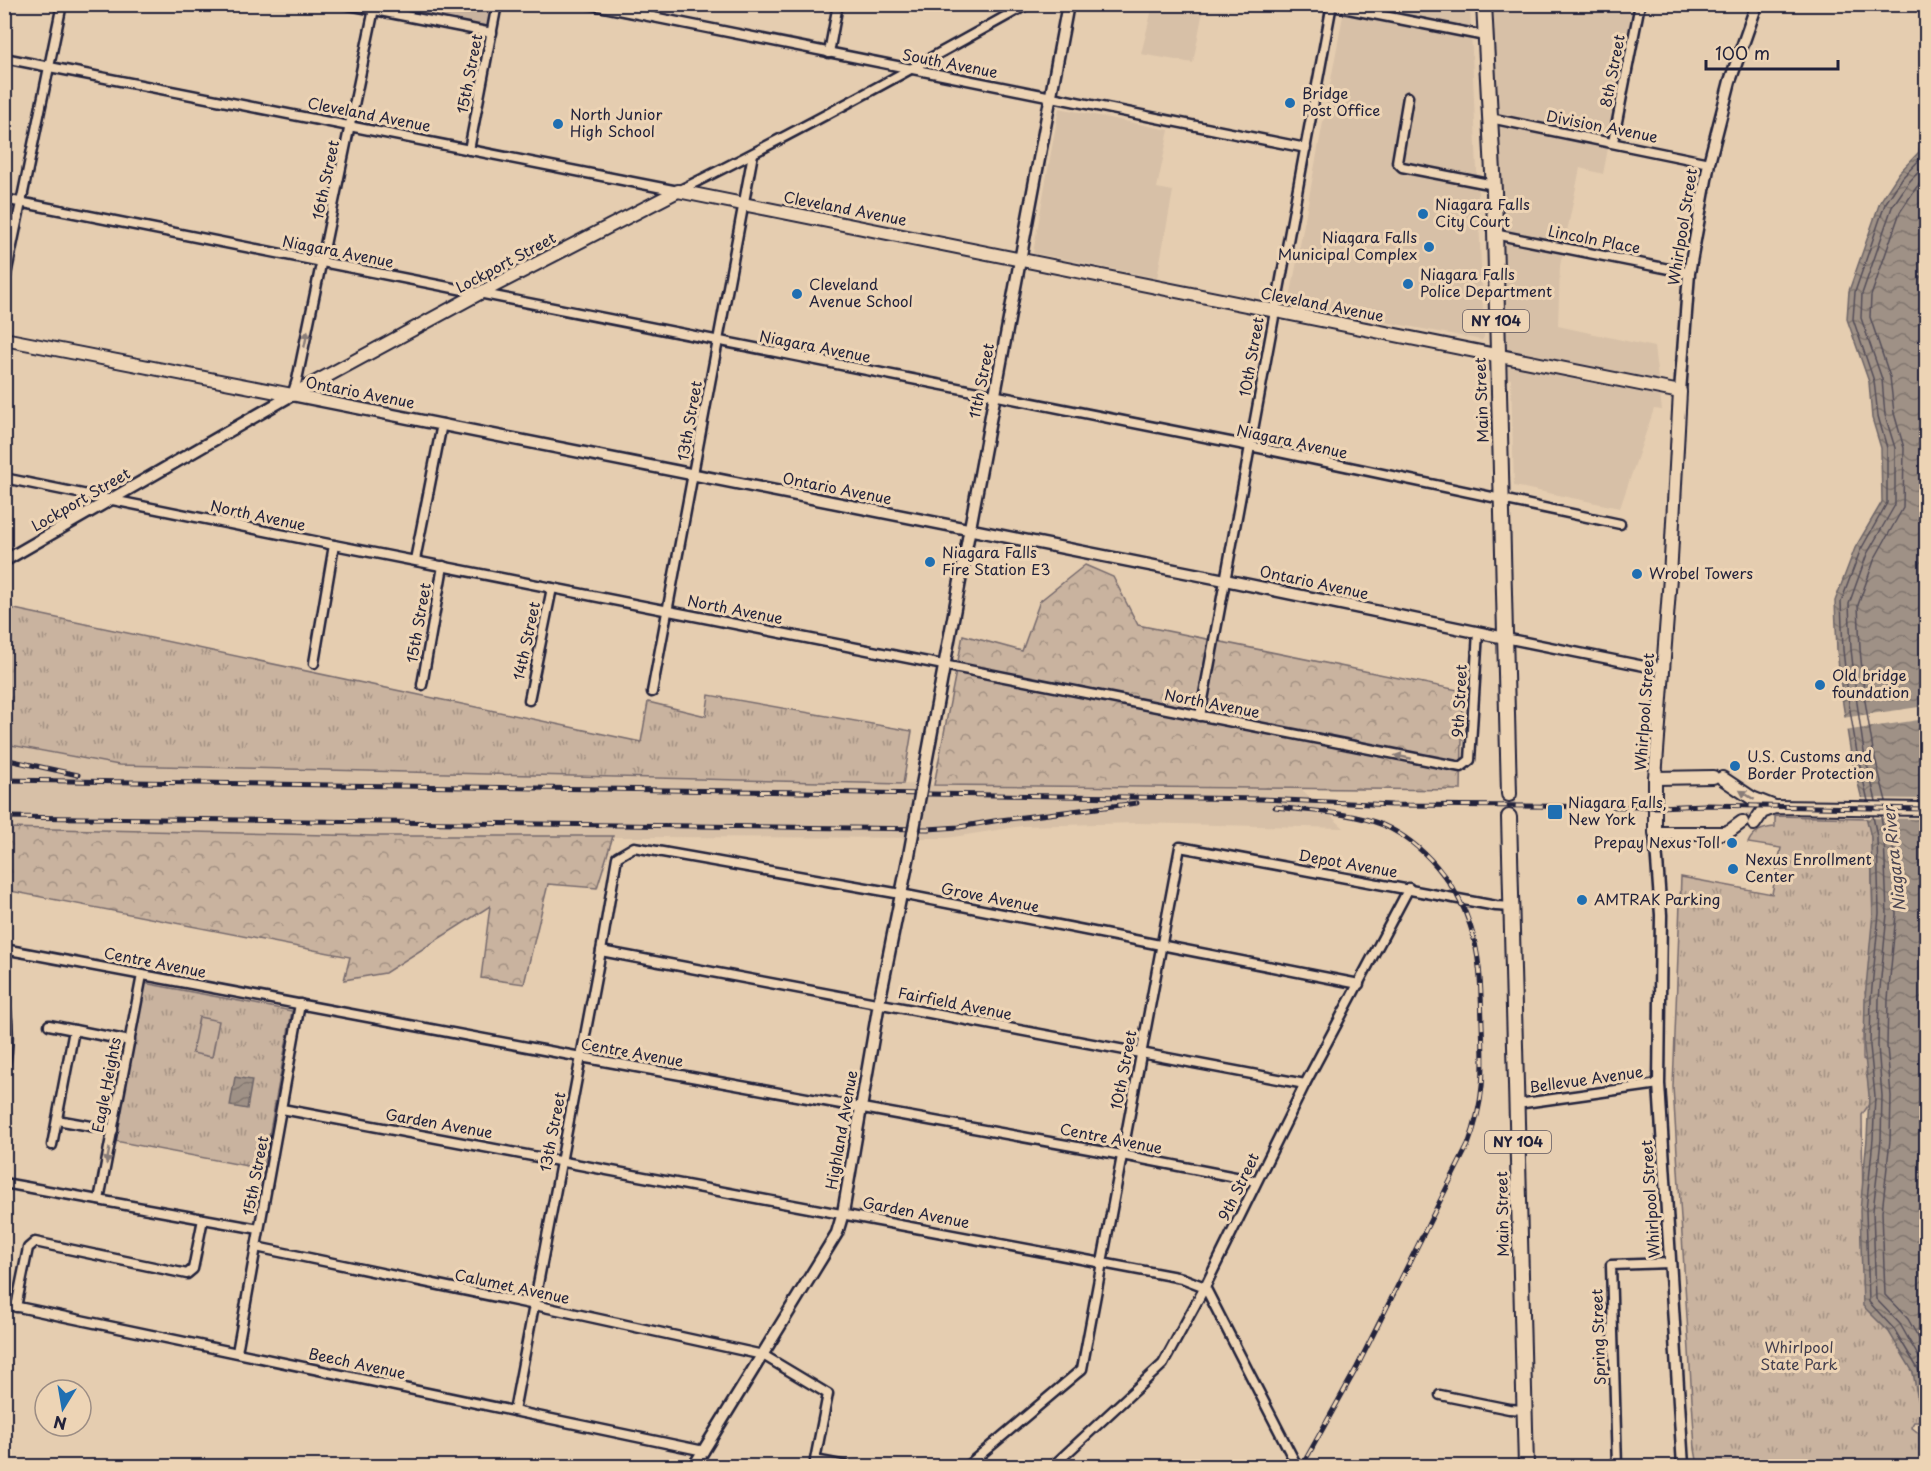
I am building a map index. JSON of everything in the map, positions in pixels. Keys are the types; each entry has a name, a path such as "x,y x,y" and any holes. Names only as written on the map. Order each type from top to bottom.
{"main road":[{"name":"Main Street","path":"1484,4 1494,185 1509,794"},
{"name":"Cleveland Avenue","path":"678,191 1680,392"},
{"name":"Lockport Street","path":"291,395 478,294 678,191"},
{"name":"Ontario Avenue","path":"4,339 291,395"},
{"name":"Whirlpool Street","path":"1656,833 1655,778 1664,668 1680,392"},
{"path":"1655,778 1718,778 1752,798 1775,807"},
{"path":"1656,833 1718,833 1749,822 1765,810 1775,807 1926,809"},
{"name":"Main Street","path":"1509,817 1526,1467"}],"street":[{"path":"4,285 62,4"},
{"path":"344,4 374,8 492,33"},
{"name":"15th Street","path":"469,150 497,4"},
{"name":"South Avenue","path":"588,4 1306,148"},
{"path":"829,53 838,4"},
{"name":"Lockport Street","path":"678,191 912,70 1028,4"},
{"name":"11th Street","path":"926,763 1068,4"},
{"name":"8th Street","path":"1613,142 1640,4"},
{"name":"Whirlpool Street","path":"1680,392 1689,273 1709,163 1730,81 1756,4"},
{"path":"1330,5 1485,36"},
{"name":"10th Street","path":"1200,716 1306,148 1330,5"},
{"name":"16th Street","path":"291,395 297,380 374,8"},
{"name":"Cleveland Avenue","path":"4,58 678,191"},
{"path":"1408,96 1397,162 1402,167 1494,185"},
{"name":"Division Avenue","path":"1490,118 1709,163"},
{"name":"13th Street","path":"652,692 753,154"},
{"name":"Niagara Avenue","path":"4,199 1250,446 1620,524"},
{"name":"Lincoln Place","path":"1494,234 1689,273"},
{"name":"Lockport Street","path":"4,561 291,395"},
{"name":"Ontario Avenue","path":"291,395 1225,580 1644,666 1664,668"},
{"name":"15th Street","path":"415,560 442,424"},
{"name":"North Avenue","path":"4,478 1461,767"},
{"path":"314,663 334,545"},
{"name":"15th Street","path":"422,685 443,566"},
{"name":"14th Street","path":"529,700 552,588"},
{"name":"9th Street","path":"1461,767 1470,760 1478,632"},
{"name":"Highland Avenue","path":"694,1467 837,1233 843,1213 879,1003 926,763"},
{"name":"Whirlpool Street","path":"1656,833 1661,915 1659,1084 1683,1467"},
{"name":"Grove Avenue","path":"617,857 634,847 901,894 1359,984"},
{"name":"10th Street","path":"967,1467 1082,1369 1180,847"},
{"name":"Depot Avenue","path":"1180,847 1496,906 1512,906"},
{"name":"13th Street","path":"514,1411 617,857"},
{"name":"9th Street","path":"1053,1467 1163,1364 1305,1084 1409,888"},
{"name":"Centre Avenue","path":"4,949 1256,1181"},
{"name":"Fairfield Avenue","path":"601,951 1305,1084"},
{"name":"Eagle Heights","path":"99,1200 142,975"},
{"path":"4,1000 9,1020 4,1070"},
{"name":"15th Street","path":"237,1352 300,1004"},
{"path":"49,1025 129,1041"},
{"path":"52,1145 74,1030"},
{"name":"Bellevue Avenue","path":"1517,1104 1659,1084"},
{"name":"Garden Avenue","path":"282,1109 1102,1262 1182,1278 1204,1287"},
{"path":"57,1120 113,1130"},
{"path":"4,1183 260,1229"},
{"path":"16,1307 28,1248 35,1242 187,1274 193,1269 203,1219"},
{"name":"Calumet Avenue","path":"256,1247 763,1355 828,1394 815,1460 846,1467"},
{"name":"Spring Street","path":"1617,1467 1611,1265 1670,1263"},
{"path":"1204,1287 1297,1467"},
{"name":"Beech Avenue","path":"4,1304 704,1451"},
{"path":"1440,1395 1525,1410"}],"shaded area":[{"path":"1153,5 1204,5 1193,63 1141,54"},
{"path":"1345,5 1470,5 1484,337 1482,340 1289,304"},
{"path":"1488,5 1636,5 1603,174 1580,168 1560,266 1558,326 1654,347 1662,410 1654,409 1620,508 1514,486 1511,379 1501,377"},
{"path":"1059,108 1169,130 1157,188 1173,191 1157,278 1033,253"},
{"path":"5,744 119,765 1024,787 1301,789 1344,828 1137,823 1022,826 947,838 374,836 5,828"}],"green space":[{"path":"382,4 492,5 487,29 381,8"},
{"path":"415,4 451,5 449,15 414,9"},
{"path":"1085,565 1113,577 1138,625 1463,691 1461,790 934,785 963,635 1022,651 1040,601"},
{"path":"5,607 641,742 648,702 706,716 709,695 912,731 903,784 119,765 5,744"},
{"name":"Whirlpool State Park","path":"1775,816 1868,818 1871,837 1874,972 1865,992 1871,1015 1863,1031 1863,1059 1872,1065 1866,1073 1873,1098 1862,1115 1863,1219 1912,1324 1913,1373 1926,1393 1926,1422 1914,1422 1911,1427 1926,1439 1926,1466 1698,1466 1695,1449 1673,1087 1681,877 1772,894 1781,848 1748,843 1759,831 1775,827"},
{"path":"5,828 374,836 613,836 597,888 548,884 524,984 481,978 490,906 385,973 344,980 350,957 5,890"},
{"path":"144,983 292,1011 263,1169 115,1141"},
{"path":"199,1017 219,1021 212,1057 192,1053"}],"water":[{"name":"Niagara River","path":"1926,95 1926,1425 1913,1372 1889,1332 1863,1306 1860,1211 1869,1095 1864,1047 1865,998 1873,913 1871,837 1851,754 1843,704 1837,650 1835,601 1855,548 1882,502 1881,448 1872,418 1869,382 1847,319 1849,291 1880,202 1899,173 1919,152"},
{"path":"235,1077 252,1080 247,1109 230,1106"}],"pier":[{"path":"1926,706 1926,719 1844,731 1842,718"},
{"path":"1858,798 1926,799 1926,819 1864,818"}],"tunnel":[{"path":"1509,794 1509,817"},
{"path":"1742,822 1751,818"}],"railway":[{"path":"4,759 78,775"},
{"path":"4,780 1261,799 1392,805 1658,807 1705,805 1926,809"},
{"path":"4,817 928,829 959,827 1137,803"},
{"path":"1275,807 1358,817 1383,825 1412,842 1437,866 1457,895 1474,937 1480,974 1482,1085 1474,1129 1356,1369 1302,1466"}],"place":[{"name":"Bridge Post Office","path":"1290,103"},
{"name":"North Junior High School","path":"558,124"},
{"name":"Niagara Falls City Court","path":"1423,214"},
{"name":"Niagara Falls Municipal Complex","path":"1429,247"},
{"name":"Niagara Falls Police Department","path":"1408,284"},
{"name":"Cleveland Avenue School","path":"797,294"},
{"name":"Niagara Falls Fire Station E3","path":"930,562"},
{"name":"Wrobel Towers","path":"1637,574"},
{"name":"Old bridge foundation","path":"1820,685"},
{"name":"U.S. Customs and Border Protection","path":"1735,766"},
{"name":"Niagara Falls, New York","path":"1555,812"},
{"name":"Prepay Nexus Toll","path":"1732,843"},
{"name":"Nexus Enrollment Center","path":"1733,869"},
{"name":"AMTRAK Parking","path":"1582,900"}]}
